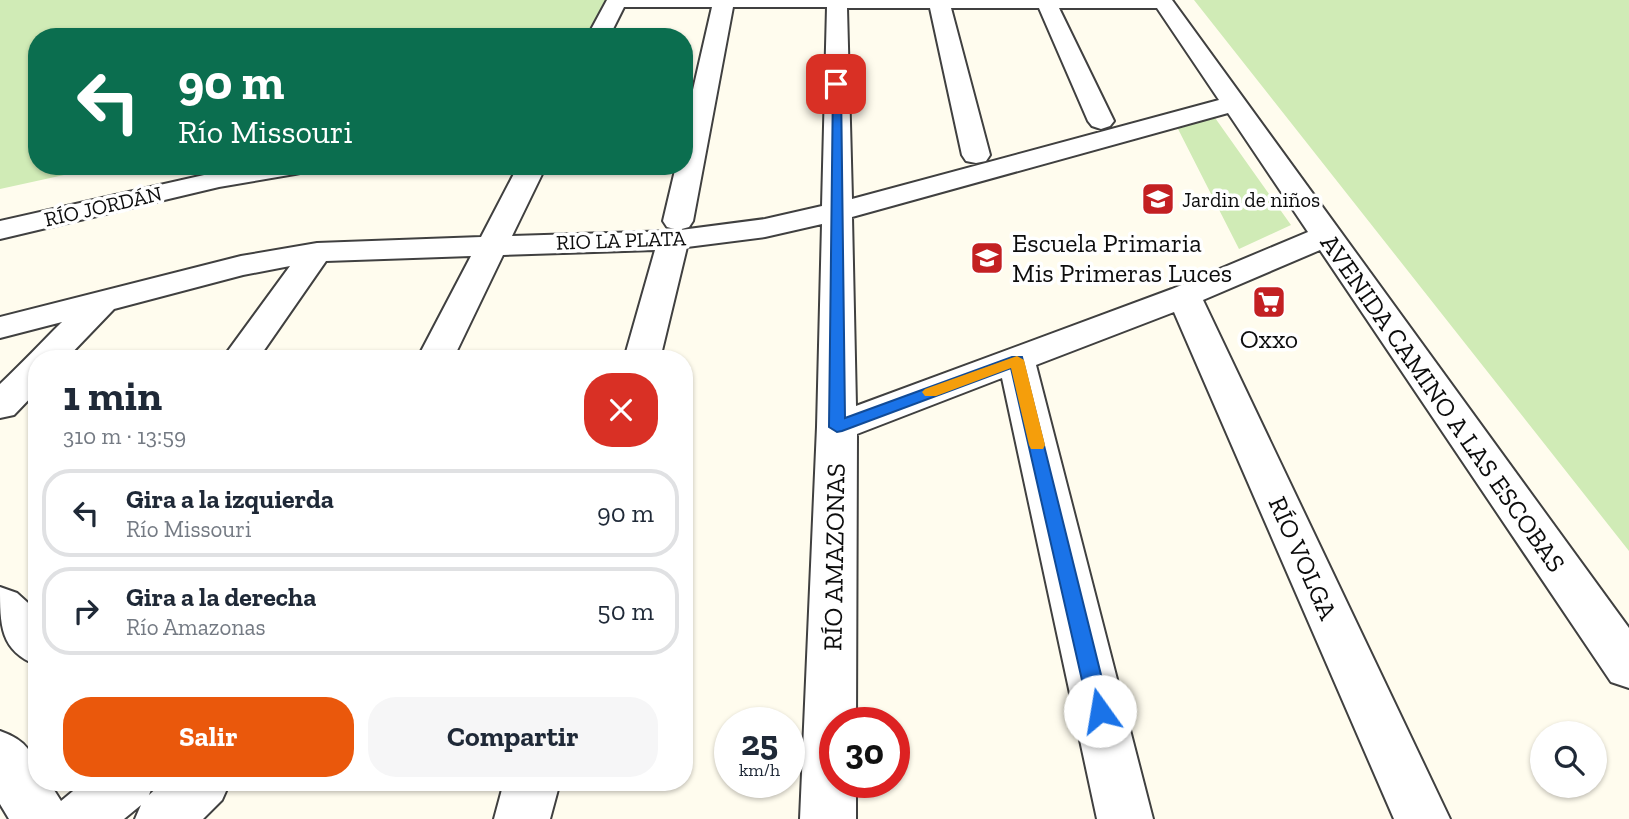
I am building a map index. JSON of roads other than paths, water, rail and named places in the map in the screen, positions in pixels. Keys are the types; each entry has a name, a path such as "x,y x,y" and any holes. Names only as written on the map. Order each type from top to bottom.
{"street":[{"path":"603,28 617,0 1162,1"},
{"path":"693,149 724,1"},
{"name":"RÍO AMAZONAS","path":"828,819 837,427 837,1"},
{"path":"939,1 976,155"},
{"path":"1046,1 1101,121"},
{"name":"AVENIDA CAMINO A LAS ESCOBAS","path":"1162,1 1629,667"},
{"name":"RIO LA PLATA","path":"0,305 228,250 332,233 498,236 765,229 976,155 1101,121 1229,94"},
{"name":"RIO LA PLATA","path":"836,203 1229,94"},
{"name":"RÍO JORDÁN","path":"0,230 242,175"},
{"path":"440,350 528,175"},
{"path":"644,350 688,175"},
{"name":"RIO LA PLATA","path":"0,328 241,266 317,252 498,236"},
{"path":"837,427 1184,296 1326,236"},
{"path":"246,350 317,252"},
{"name":"RÍO VOLGA","path":"1184,296 1422,819"},
{"path":"55,350 103,301"},
{"path":"1017,360 1125,819"},
{"path":"0,406 28,378"},
{"path":"0,755 41,819"},
{"path":"523,819 530,791"},
{"path":"82,819 162,800"}],"place":[{"name":"Jardin de niños","path":"1158,199"},
{"name":"Escuela Primaria Mis Primeras Luces","path":"987,258"},
{"name":"Oxxo","path":"1269,302"}]}
